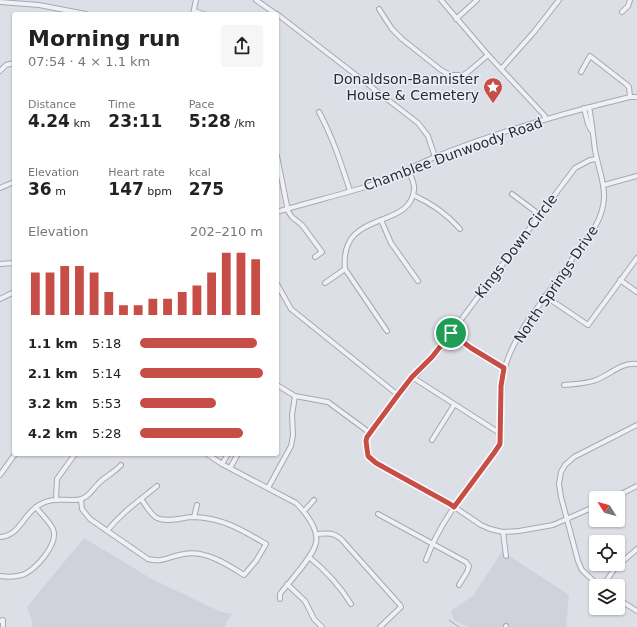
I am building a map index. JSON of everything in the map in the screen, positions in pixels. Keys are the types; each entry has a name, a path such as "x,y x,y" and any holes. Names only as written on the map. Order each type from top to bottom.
{"street":[{"path":"193,12 196,0"},
{"path":"256,0 274,12"},
{"path":"441,0 456,19 488,55 502,68 546,119"},
{"path":"456,19 477,0"},
{"path":"502,68 534,32 558,0"},
{"path":"622,12 628,6 630,0"},
{"path":"0,2 39,5 76,12"},
{"path":"379,9 392,29 402,39 450,75 463,75 488,55"},
{"path":"279,16 418,122 428,136 435,157"},
{"path":"581,72 590,56 626,84 630,97"},
{"path":"0,71 12,64"},
{"name":"Chamblee Dunwoody Road","path":"279,211 389,178 435,157 546,119 584,108 630,97 637,97"},
{"name":"North Springs Drive","path":"426,560 454,507 500,444 501,386 504,368 516,339 600,218 605,202 604,185 597,159 589,107"},
{"name":"North Springs Drive","path":"584,108 588,124 592,130"},
{"path":"319,112 338,150 350,191"},
{"name":"Kings Down Circle","path":"454,507 376,463 368,456 366,441 370,433 398,395 451,333 575,168 590,160 597,159"},
{"path":"279,166 288,211 302,225 322,252 315,257"},
{"path":"387,331 345,269 345,254 352,238 366,225 400,213 407,206 413,196 414,189 408,170"},
{"path":"604,185 637,176"},
{"path":"0,188 12,183"},
{"path":"512,194 540,215"},
{"path":"413,196 428,202 454,222 460,229"},
{"path":"381,220 392,243 418,281"},
{"path":"545,296 588,325 637,258"},
{"path":"0,264 12,263"},
{"path":"325,283 345,269"},
{"path":"620,280 637,292"},
{"path":"279,287 291,308 398,395"},
{"path":"0,299 12,293"},
{"path":"451,333 471,348 504,368"},
{"path":"564,385 594,381 607,376 618,368 637,364"},
{"path":"412,377 500,434"},
{"path":"279,386 295,396 328,402 370,433"},
{"path":"268,488 291,446 293,435 292,415 295,396"},
{"path":"432,440 454,405"},
{"path":"592,579 582,570 567,520 559,484 560,476 565,465 574,457 637,425"},
{"path":"0,475 14,456"},
{"path":"56,499 56,479 73,456"},
{"path":"210,456 222,464 296,503 304,511 316,534 316,543 309,557 280,594 280,599"},
{"path":"222,464 227,456"},
{"path":"230,468 237,456"},
{"path":"0,537 6,537 14,533 36,507 45,502 56,499 81,500 121,465"},
{"path":"107,531 126,509 157,486"},
{"path":"625,492 637,486"},
{"path":"81,500 82,508 90,519 148,559 156,561 185,553 197,553 213,557 244,576 256,561 266,544 242,529 223,522 194,517 157,518 150,512 141,499"},
{"path":"304,511 314,500"},
{"path":"194,517 197,505"},
{"path":"0,576 22,575 29,572 48,552 53,544 53,529 36,507"},
{"path":"454,507 481,525 502,532 553,525 589,509"},
{"path":"378,514 461,558 469,566 459,585"},
{"path":"502,532 506,556"},
{"path":"316,534 336,534 400,605 401,607 380,627"},
{"path":"608,579 615,568 637,549"},
{"path":"309,557 327,573 351,604"},
{"path":"287,584 305,600 314,619 322,627"},
{"path":"625,603 637,611"},
{"path":"0,621 3,620 3,627"}],"shaded area":[{"path":"84,538 152,579 221,612 232,614 224,627 31,627 33,624 27,607"},
{"path":"502,551 569,595 566,627 468,627 454,620 451,611 474,595"}],"waterway":[{"path":"449,620 459,627"}],"place":[{"name":"Donaldson-Bannister House & Cemetery","path":"493,104"}],"route":[{"path":"451,333 471,348 504,368 501,386 500,444 454,507 376,463 368,456 366,441 367,437 412,377 432,357 451,333"}]}
